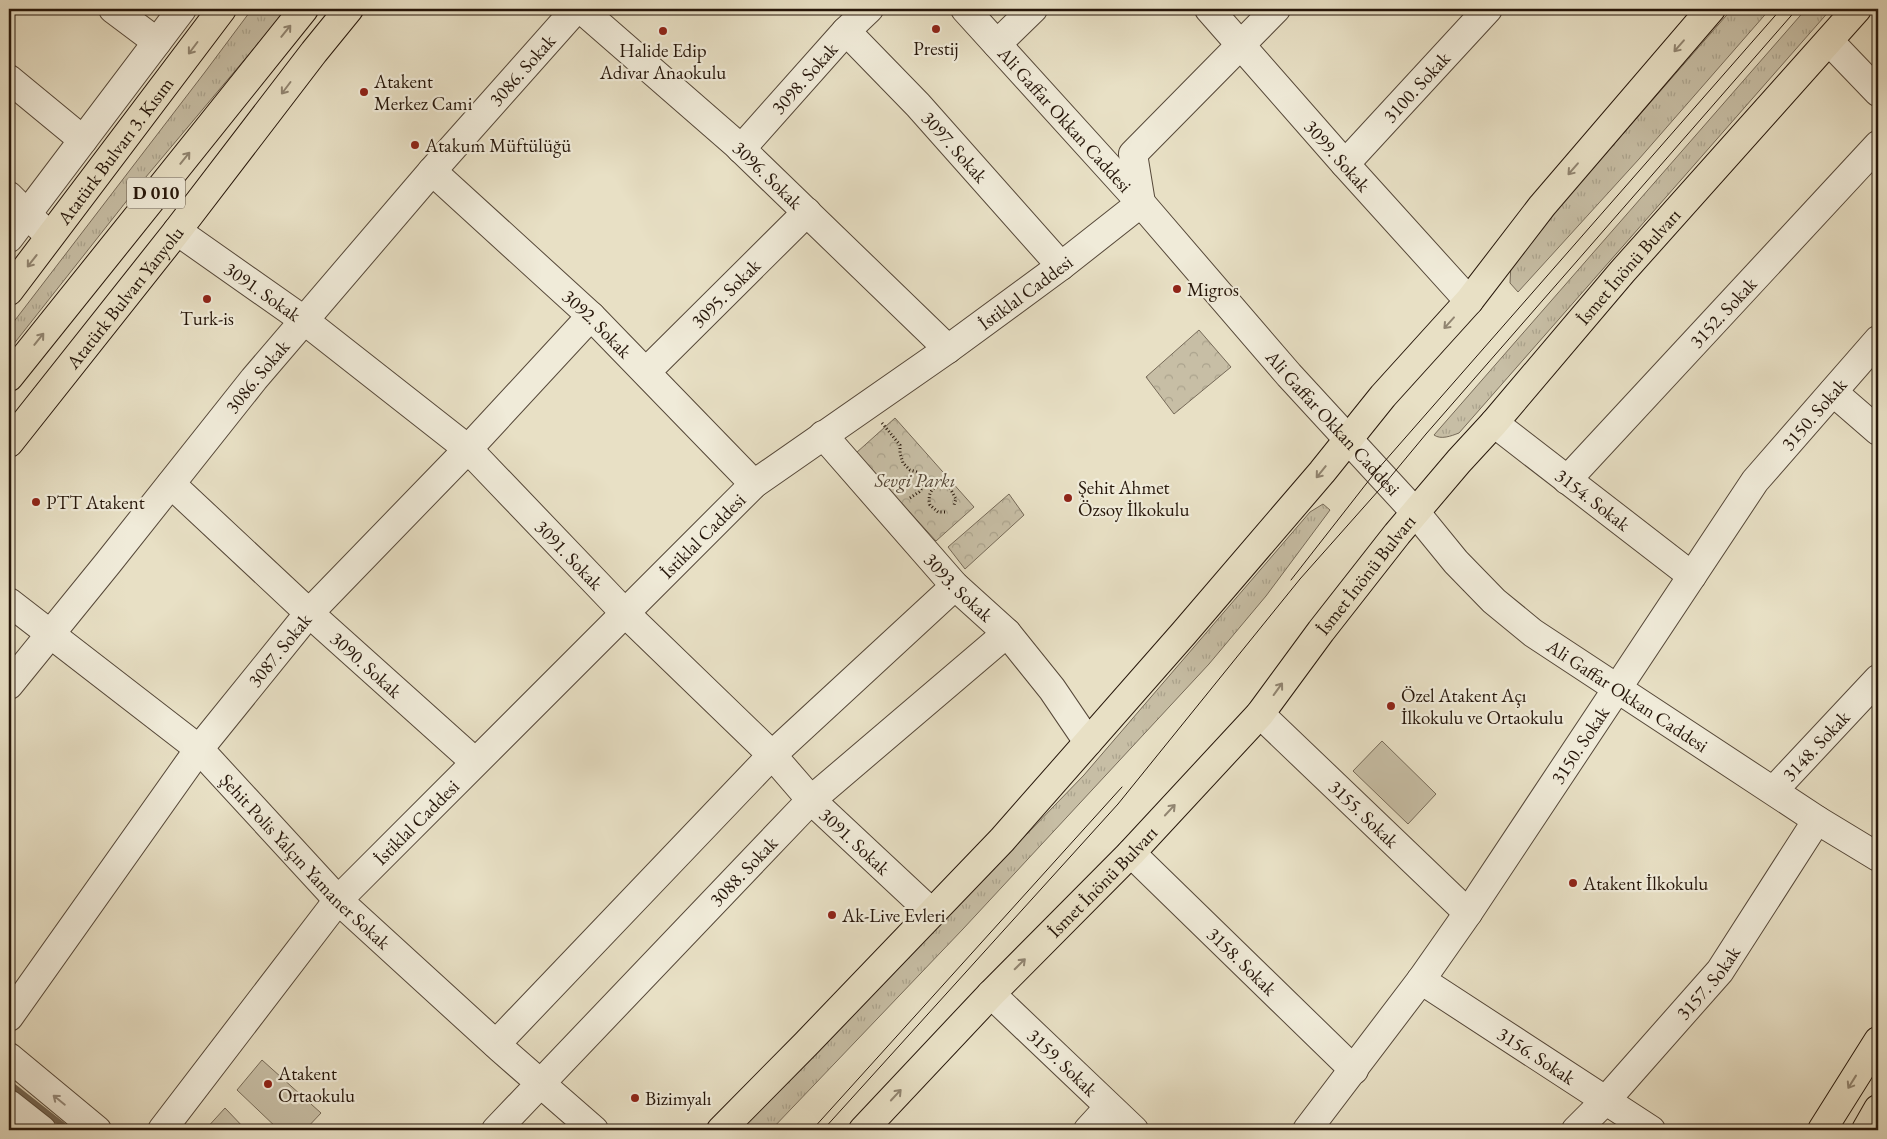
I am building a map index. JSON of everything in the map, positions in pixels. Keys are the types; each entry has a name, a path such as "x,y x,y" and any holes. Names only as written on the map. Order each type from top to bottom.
{"main road":[{"name":"Atatürk Bulvarı 3. Kısım","path":"9,291 222,9"},
{"name":"D 010","path":"9,377 304,9"},
{"name":"Atatürk Bulvarı Yanyolu","path":"9,443 177,231 308,59 349,9"},
{"path":"721,1130 1002,840 1184,633 1322,472 1347,439 1469,301 1542,206 1710,9"},
{"name":"İsmet İnönü Bulvarı","path":"862,1130 991,994 1131,852 1260,714 1320,631 1416,512 1622,272 1857,9"},
{"path":"1822,1130 1878,1040"},
{"path":"1866,1130 1878,1110"}],"street":[{"path":"113,9 157,42"},
{"path":"9,238 18,205 83,140 182,9"},
{"name":"3086. Sokak","path":"9,685 254,379 432,171 576,9"},
{"name":"3096. Sokak","path":"581,9 741,149 948,348"},
{"name":"3098. Sokak","path":"741,149 846,30 868,9"},
{"name":"Ali Gaffar Okkan Caddesi","path":"965,9 1141,203 1289,375 1416,512 1456,562 1494,601 1533,633 1817,820 1878,857"},
{"path":"997,44 1033,9"},
{"name":"3099. Sokak","path":"1209,9 1344,164 1469,301"},
{"path":"1141,203 1133,154 1276,9"},
{"name":"3100. Sokak","path":"1344,164 1488,9"},
{"name":"3097. Sokak","path":"846,30 924,112 1061,266"},
{"path":"1829,41 1878,92"},
{"path":"9,79 83,140"},
{"name":"3152. Sokak","path":"1567,480 1878,146"},
{"name":"3092. Sokak","path":"432,171 591,316 754,484"},
{"name":"İstiklal Caddesi","path":"162,1130 338,900 754,484 1061,266 1141,203"},
{"path":"18,205 51,237"},
{"name":"3095. Sokak","path":"646,372 807,212"},
{"name":"3091. Sokak","path":"177,231 305,321 468,449 625,612 772,755 811,800 932,913"},
{"name":"3087. Sokak","path":"9,1017 199,749 308,613 468,449 591,316"},
{"name":"3150. Sokak","path":"1307,1130 1422,980 1755,481 1878,340"},
{"path":"1833,392 1878,431"},
{"name":"3154. Sokak","path":"1494,422 1692,576"},
{"name":"3093. Sokak","path":"823,435 955,586 1007,633 1052,689 1088,742"},
{"name":"3090. Sokak","path":"171,484 308,613 475,762"},
{"path":"496,1044 772,755 955,586"},
{"name":"Şehit Polis Yalçın Yamaner Sokak","path":"9,602 199,749 338,900 496,1044 594,1130"},
{"name":"3088. Sokak","path":"496,1130 811,800 1007,633"},
{"name":"3148. Sokak","path":"1774,790 1878,679"},
{"name":"3155. Sokak","path":"1260,714 1468,913"},
{"name":"3157. Sokak","path":"1576,1130 1606,1100 1720,971 1817,820"},
{"name":"3158. Sokak","path":"1131,852 1354,1070"},
{"name":"3156. Sokak","path":"1422,980 1651,1130"},
{"name":"3159. Sokak","path":"991,994 1134,1130"},
{"path":"9,1057 97,1130"},
{"path":"9,1104 42,1130"},
{"path":"1088,1130 1108,1107"}],"path":[{"path":"868,404 900,445 903,463 910,470 917,472 932,488"},
{"path":"945,512 938,512 930,505 929,493 932,488 944,485 950,488 954,492 956,499 954,505"}],"green space":[{"path":"252,9 287,9 140,184 9,350 9,328"},
{"path":"1732,9 1770,9 1639,159 1518,292 1510,283 1511,262"},
{"path":"1806,9 1831,9 1459,433 1443,437 1434,435"},
{"path":"1199,330 1231,367 1174,414 1146,377"},
{"name":"Sevgi Parkı","path":"895,418 974,507 936,541 856,453"},
{"path":"1009,494 1024,515 965,569 948,547"},
{"path":"1323,504 1330,510 1266,596 1209,664 963,929 771,1130 741,1130 1084,775 1310,512"},
{"path":"1382,741 1436,794 1408,824 1353,771"},
{"path":"262,1060 321,1113 305,1130 279,1130 237,1090"},
{"path":"225,1108 246,1130 205,1130"}],"waterway":[{"path":"9,1083 69,1130"}],"tram line":[{"path":"1291,580 1377,470 1781,9"},
{"path":"823,1130 1118,804 1300,579 1797,9"},
{"path":"812,1130 1122,787"}],"place":[{"name":"Prestij","path":"936,29"},
{"name":"Halide Edip Adıvar Anaokulu","path":"663,31"},
{"name":"Atakent Merkez Cami","path":"364,92"},
{"name":"Atakum Müftülüğü","path":"415,145"},
{"name":"Migros","path":"1177,289"},
{"name":"Turk-is","path":"207,299"},
{"name":"Şehit Ahmet Özsoy İlkokulu","path":"1068,498"},
{"name":"PTT Atakent","path":"36,502"},
{"name":"Özel Atakent Açı İlkokulu ve Ortaokulu","path":"1391,706"},
{"name":"Atakent İlkokulu","path":"1573,883"},
{"name":"Ak-Live Evleri","path":"832,915"},
{"name":"Atakent Ortaokulu","path":"268,1084"},
{"name":"Bizimyalı","path":"635,1098"}]}
